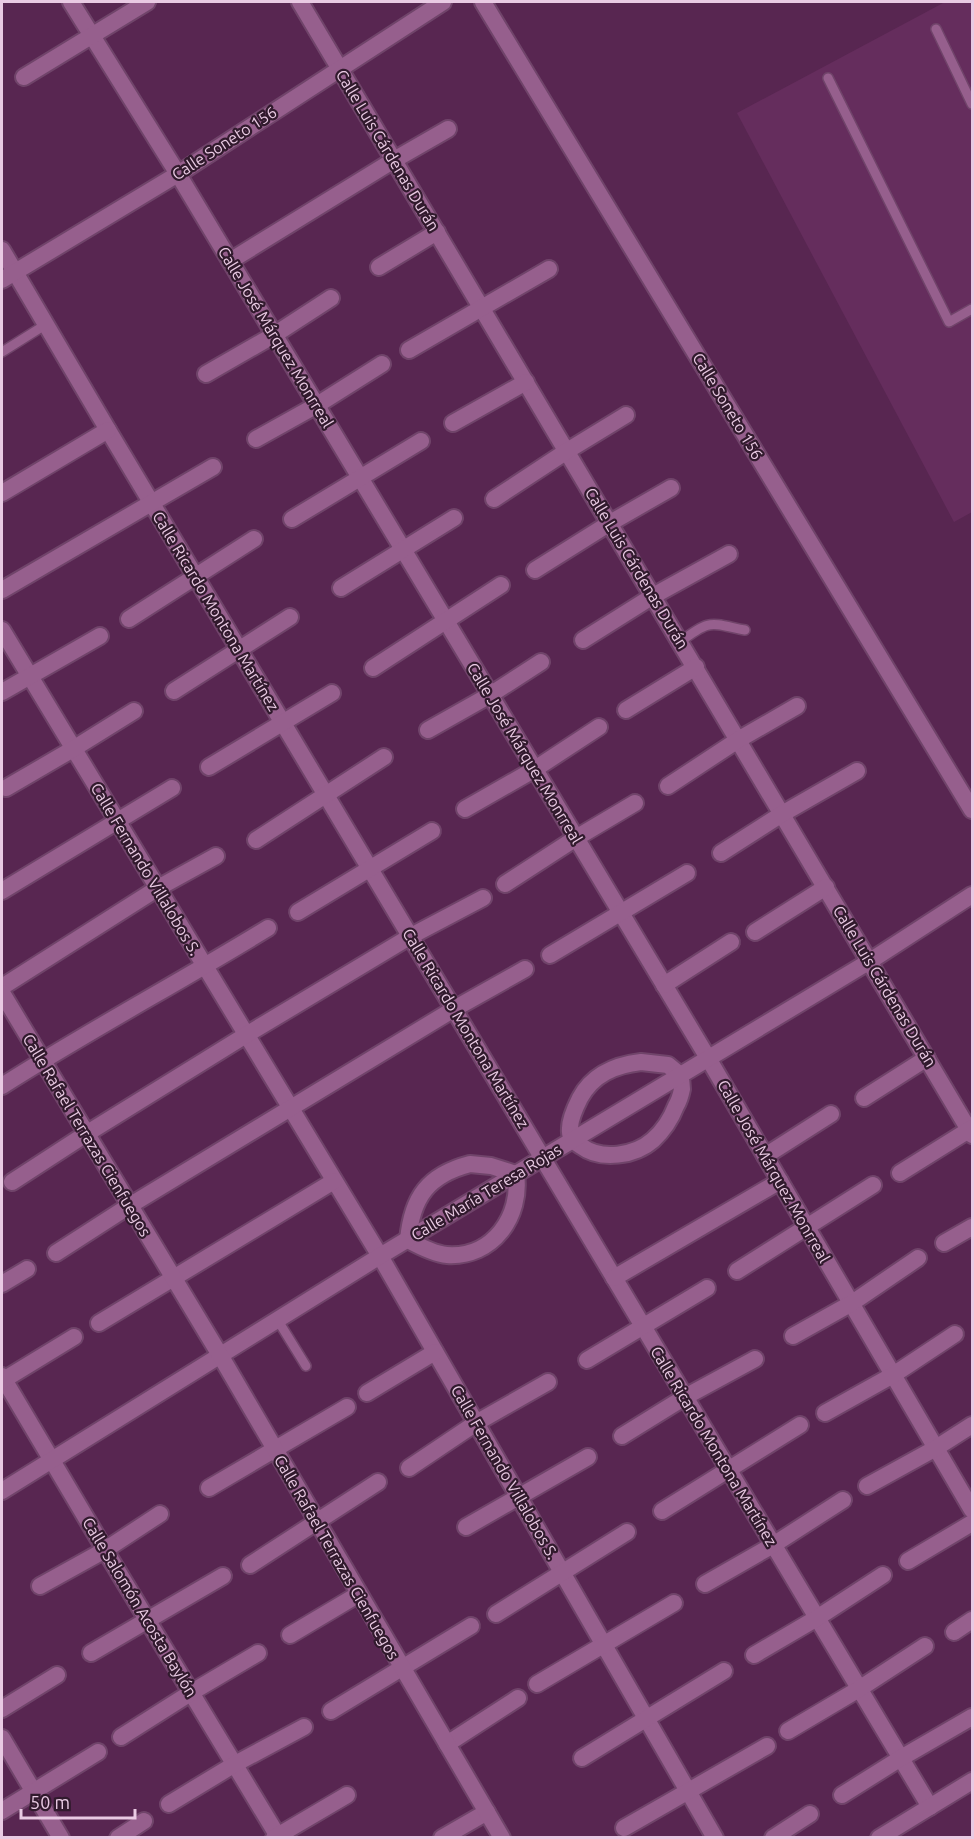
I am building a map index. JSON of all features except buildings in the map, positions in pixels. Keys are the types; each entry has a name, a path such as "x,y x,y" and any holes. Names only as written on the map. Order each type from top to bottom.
{"street":[{"name":"Calle José Márquez Monrreal","path":"71,2 178,174 708,1058 972,1509"},
{"path":"24,77 147,2"},
{"name":"Calle Luis Cárdenas Durán","path":"300,2 971,1131"},
{"name":"Calle Soneto 156","path":"8,276 178,174 443,2"},
{"name":"Calle Soneto 156","path":"483,2 972,810"},
{"path":"230,261 448,129"},
{"path":"379,267 437,232"},
{"name":"Calle Ricardo Montona Martínez","path":"2,250 8,276 45,325 930,1807"},
{"path":"409,350 549,269"},
{"path":"206,374 274,335 331,298"},
{"path":"256,439 317,405 382,364"},
{"path":"453,423 526,382"},
{"path":"494,499 626,415"},
{"path":"2,493 108,430"},
{"path":"292,519 421,441"},
{"path":"2,590 213,467"},
{"path":"535,570 671,488"},
{"path":"341,588 454,518"},
{"path":"129,620 254,538"},
{"path":"582,640 653,596 729,554"},
{"path":"373,668 501,585"},
{"path":"174,691 290,616"},
{"name":"Calle Fernando Villalobos S.","path":"2,630 380,1256 715,1838"},
{"path":"2,693 100,636"},
{"path":"428,730 490,695 541,662"},
{"path":"626,710 696,668"},
{"path":"209,767 332,693"},
{"path":"668,786 738,740 797,706"},
{"path":"6,788 134,711"},
{"path":"465,809 535,769 599,727"},
{"path":"256,840 384,757"},
{"path":"721,853 782,814 857,771"},
{"path":"2,891 172,788"},
{"path":"505,884 635,803"},
{"path":"298,912 432,831"},
{"path":"2,987 158,888 216,856"},
{"path":"550,955 687,873"},
{"path":"755,932 826,887"},
{"name":"Calle María Teresa Rojas","path":"2,1491 380,1256 870,961 972,895"},
{"path":"12,1182 246,1035 411,936 483,898"},
{"path":"2,1086 42,1060 268,928"},
{"path":"664,985 731,942"},
{"path":"56,1253 129,1206 454,1009 525,969"},
{"name":"Calle Rafael Terrazas Cienfuegos","path":"2,993 220,1355 501,1838"},
{"path":"864,1098 927,1058"},
{"path":"651,1062 668,1065 680,1075 682,1088 670,1121 645,1146 609,1156 590,1152 572,1140 569,1129 575,1108 585,1090 600,1075 625,1064 651,1062"},
{"path":"765,1156 831,1114"},
{"path":"900,1173 971,1131"},
{"path":"470,1164 480,1164 516,1173 517,1195 513,1213 507,1226 488,1243 462,1255 445,1255 408,1240 411,1219 418,1198 425,1187 446,1172 470,1164"},
{"path":"99,1323 334,1181"},
{"path":"615,1278 780,1181"},
{"path":"737,1271 873,1185"},
{"path":"944,1244 972,1227"},
{"path":"793,1336 852,1303 918,1258"},
{"path":"2,1284 27,1269"},
{"path":"587,1360 707,1288"},
{"path":"825,1413 893,1375 956,1334"},
{"path":"2,1379 74,1337"},
{"path":"367,1393 435,1352"},
{"path":"622,1436 685,1397 755,1359"},
{"name":"Calle Salomón Acosta Baylón","path":"2,1379 277,1837"},
{"path":"409,1468 476,1423 548,1382"},
{"path":"209,1488 346,1407"},
{"path":"662,1511 800,1425"},
{"path":"867,1486 936,1448 972,1425"},
{"path":"466,1527 588,1456"},
{"path":"250,1564 378,1482"},
{"path":"705,1584 773,1545 843,1500"},
{"path":"40,1586 105,1550 160,1514"},
{"path":"908,1561 972,1523"},
{"path":"496,1614 627,1532"},
{"path":"754,1655 883,1575"},
{"path":"91,1653 224,1576"},
{"path":"291,1635 359,1594"},
{"path":"537,1684 674,1603"},
{"path":"954,1632 972,1620"},
{"path":"331,1711 471,1626"},
{"path":"788,1731 925,1647"},
{"path":"121,1737 258,1653"},
{"path":"582,1758 724,1671"},
{"path":"2,1709 57,1675"},
{"path":"447,1744 518,1698"},
{"path":"842,1796 901,1758 972,1717"},
{"path":"169,1804 235,1764 304,1727"},
{"path":"2,1738 62,1838"},
{"path":"624,1828 767,1746"},
{"path":"2,1811 98,1752"},
{"path":"879,1838 899,1832 930,1807 972,1781"},
{"path":"277,1837 348,1795"},
{"path":"442,1838 487,1812"},
{"path":"773,1838 810,1814"},
{"path":"118,1838 144,1821"}],"lane":[{"path":"936,28 972,104"},
{"path":"828,78 949,322 972,309"},
{"path":"2,352 45,325"},
{"path":"680,642 708,624 745,630"},
{"path":"277,1319 306,1366"}],"shaded area":[{"path":"945,2 972,2 972,512 954,522 737,113"}]}
